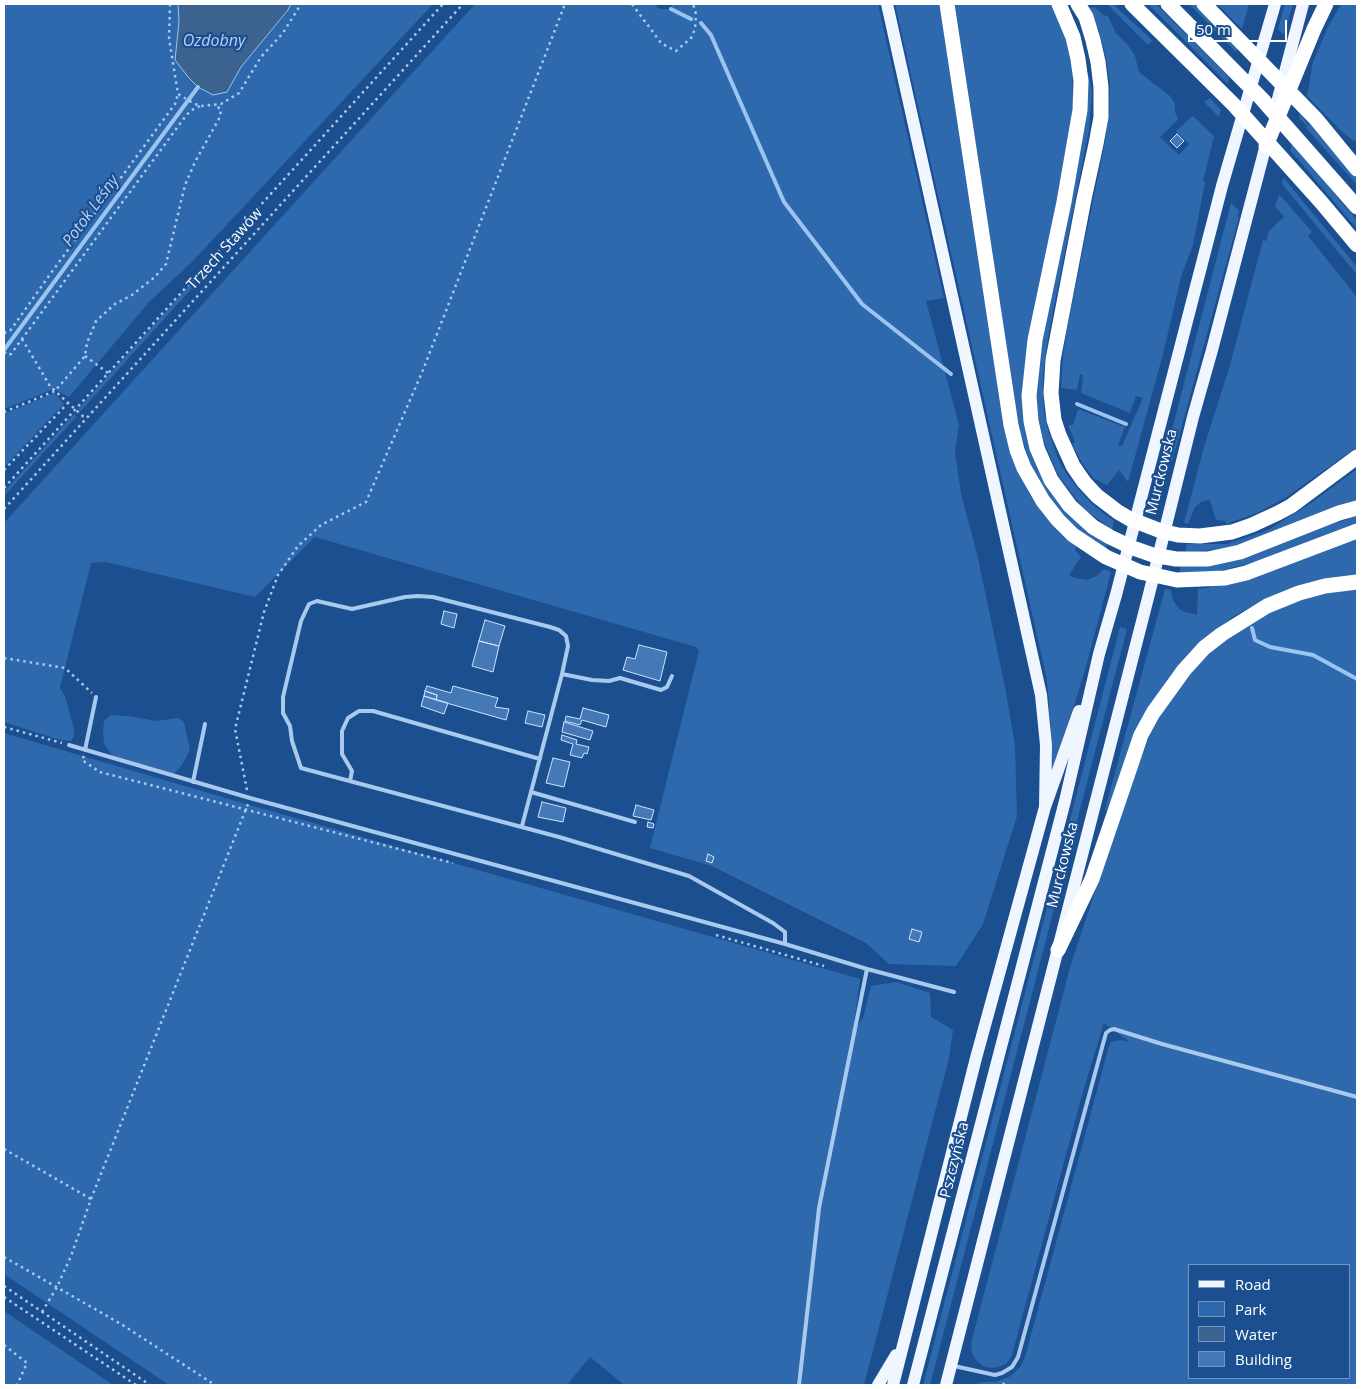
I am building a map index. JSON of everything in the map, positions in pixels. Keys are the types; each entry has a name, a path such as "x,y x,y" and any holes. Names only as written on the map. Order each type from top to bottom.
{"highway":[{"path":"947,4 1011,425 1017,450 1033,486 1058,520 1073,535 1106,557 1140,572 1177,580 1225,578 1246,573 1357,531"},
{"path":"1059,4 1073,37 1081,81 1080,110 1064,202 1035,340 1030,382 1030,408 1037,448 1051,480 1070,506 1093,527 1110,537 1148,553 1182,560 1208,559 1240,552 1357,508"},
{"path":"1078,4 1086,16 1098,62 1101,87 1100,117 1053,360 1051,393 1054,420 1073,466 1089,488 1118,512 1153,529 1188,536 1232,532 1261,521 1291,506 1357,457"},
{"path":"1132,4 1234,106 1321,202 1357,245"},
{"path":"1168,4 1261,98 1357,208"},
{"path":"1204,4 1316,119 1357,169"},
{"path":"1266,146 1304,52 1326,4"},
{"path":"1058,950 1092,879 1142,736 1153,713 1184,670 1204,648 1222,634 1267,606 1299,592 1357,582"}],"main road":[{"path":"887,4 1039,685 1046,745 1045,807"},
{"name":"Murckowska","path":"1028,943 1065,801 1099,654 1119,586 1222,186 1274,4"},
{"name":"Murckowska","path":"1058,950 1193,417 1303,4"},
{"path":"893,1385 976,1058 1045,807 1099,654"},
{"name":"Pszczyńska","path":"913,1385 1028,943"},
{"path":"946,1385 1058,950"},
{"path":"878,1385 904,1340"}],"lane":[{"path":"522,826 562,674 568,646 566,636 559,630 550,627 450,601 418,596 352,609 318,601 309,604 298,630 283,697 283,713 290,726 292,740 301,768 522,826 689,876 773,923 785,932 785,944"},
{"path":"562,674 592,680 608,681 620,678 661,690 667,687 672,676"},
{"path":"85,750 96,697"},
{"path":"350,781 352,772 342,754 342,731 348,718 359,711 373,711 540,759"},
{"path":"193,782 205,724"},
{"path":"70,746 250,798 954,992"},
{"path":"531,792 635,822"},
{"path":"799,1385 819,1208 867,969"},
{"path":"952,1365 995,1375 1012,1367 1018,1357 1106,1033 1110,1030 1357,1097"}],"path":[{"path":"4,333 10,331 175,104 178,94 169,38 170,4"},
{"path":"4,352 8,355 11,354 190,111 200,106 220,104 239,93 261,57 283,33 301,4"},
{"path":"4,488 443,4"},
{"name":"Trzech Stawów","path":"4,509 463,4"},
{"path":"42,1312 57,1287 77,1240 91,1200 250,798 246,787 235,729 264,612 278,575 298,546 321,525 366,502 423,370 565,4"},
{"path":"632,4 660,43 676,50 691,38 696,29 696,14 693,4"},
{"path":"178,94 200,106"},
{"path":"4,412 55,391 85,356 87,343 96,321 115,304 132,295 155,278 166,264 185,185 195,162 220,117 221,109 214,105"},
{"path":"22,339 50,386 86,419"},
{"path":"85,356 108,374"},
{"path":"4,470 68,403"},
{"path":"4,658 65,668 96,697"},
{"path":"4,727 70,746"},
{"path":"85,750 82,760 100,772 453,864"},
{"path":"712,934 827,967"},
{"path":"4,1149 91,1200"},
{"path":"4,1257 122,1324 215,1385"},
{"path":"4,1286 150,1385"},
{"path":"4,1297 136,1385"},
{"path":"84,1350 88,1343"},
{"path":"4,1345 27,1363 18,1385"}],"green space":[{"path":"4,4 178,4 179,22 175,60 227,92 241,67 288,11 291,4 433,4 192,262 149,302 69,397 54,389 4,409"},
{"path":"475,4 653,4 660,9 671,9 672,4 878,4 944,298 926,301 959,425 955,452 961,494 977,554 1005,687 1015,745 1017,816 983,924 956,966 889,964 866,943 712,866 650,848 699,651 696,647 315,537 255,597 106,562 91,563 60,688 65,696 74,729 74,736 71,741 60,740 4,722 4,523"},
{"path":"895,4 941,4 1018,470 1041,511 1062,535 1076,547 1075,550 1081,557 1069,575 1087,580 1098,575 1104,569 1111,572 1084,674 1054,768 1051,771 1051,730 1047,680"},
{"path":"955,4 1051,4 1064,31 1072,66 1073,104 1068,146 1028,344 1022,393 1030,447 1108,543 1106,550 1075,528 1050,499 1032,469 1021,435"},
{"path":"1107,4 1113,4 1152,40 1151,43 1147,44"},
{"path":"1148,4 1156,4 1229,77 1228,84"},
{"path":"1189,4 1195,4 1238,46 1236,52"},
{"path":"1217,4 1249,4 1242,29"},
{"path":"1285,4 1293,4 1284,35 1278,29"},
{"path":"1341,4 1357,4 1357,141 1354,141 1342,132 1307,96 1313,62 1327,29"},
{"path":"1095,7 1103,15 1108,16 1116,33 1128,45 1135,56 1139,72 1170,96 1175,104 1175,112 1178,119 1160,137 1179,155 1189,144 1176,131 1193,116 1214,136 1203,181 1205,182 1193,245 1181,277 1163,354 1128,482 1119,470 1107,485 1095,480 1082,463 1072,444 1075,442 1068,425 1073,425 1078,409 1125,427 1118,445 1122,446 1143,398 1136,396 1130,413 1081,393 1083,375 1080,374 1077,390 1061,388 1067,328 1105,142 1109,112 1110,85 1106,58 1099,31 1089,8"},
{"path":"1089,75 1092,92 1089,130 1048,338 1043,377 1043,395 1044,412 1058,459 1067,475 1080,491 1093,505 1114,521 1112,530 1083,508 1058,475 1043,440 1036,397 1041,348 1087,76"},
{"path":"1210,98 1221,110 1219,117 1204,102"},
{"path":"1300,112 1308,125 1310,123 1357,177 1357,185 1306,128 1307,126 1299,118"},
{"path":"1292,144 1357,220 1357,229 1290,150"},
{"path":"1283,177 1357,267 1357,275 1282,184"},
{"path":"1279,194 1312,232 1308,236 1357,297 1357,447 1285,498 1257,513 1226,524 1225,521 1216,520 1210,500 1208,500 1201,502 1195,507 1188,524 1184,523 1204,447 1230,365 1263,240 1266,241 1269,231 1284,217 1275,206"},
{"path":"1231,203 1239,210 1237,216 1239,217 1172,462 1164,460"},
{"path":"197,277 200,280 81,411 78,409"},
{"path":"54,393 64,404 4,467 4,414"},
{"path":"74,414 76,417 4,496 4,492"},
{"path":"1357,469 1357,501 1242,544 1213,550 1185,552 1187,544 1227,544 1268,530 1311,503"},
{"path":"1357,516 1357,523 1258,561 1216,572 1179,573 1181,565 1244,558 1317,529"},
{"path":"1357,537 1357,575 1310,583 1268,598 1236,615 1190,652 1170,676 1152,703 1106,812 1105,809 1165,589 1171,590 1172,598 1179,609 1197,615 1198,589 1224,584"},
{"path":"1357,588 1357,1385 973,1385 981,1382 996,1382 1011,1376 1020,1367 1025,1357 1109,1046 1111,1042 1120,1040 1130,1042 1104,1023 1084,1088 1012,1355 1007,1363 999,1367 983,1366 972,1353 971,1343 1071,964 1129,790 1152,730 1178,687 1214,648 1260,616 1311,596"},
{"path":"1120,627 1127,629 930,1385 923,1385"},
{"path":"111,715 157,721 178,718 184,722 190,750 182,765 174,774 169,774 113,756 104,744 103,732 104,721"},
{"path":"4,733 860,979 853,1031 863,1018 871,986 896,982 930,993 931,1017 953,1030 949,1058 864,1385 624,1385 590,1357 567,1385 169,1385 4,1274"},
{"path":"4,1311 113,1385 4,1385"}],"water":[{"name":"Ozdobny","path":"178,4 291,4 241,67 227,92 213,95 198,87 175,60 179,22"}],"building":[{"path":"1177,134 1184,141 1177,148 1170,141"},
{"path":"444,611 457,614 454,628 441,624"},
{"path":"485,620 505,626 499,646 479,641"},
{"path":"479,641 499,646 493,672 472,666"},
{"path":"639,645 667,652 660,681 623,670 627,657 635,659"},
{"path":"427,686 451,693 453,686 498,698 495,707 509,709 506,720 436,700 437,695 425,691"},
{"path":"425,691 437,695 436,700 424,696"},
{"path":"424,696 448,703 444,714 421,706"},
{"path":"583,708 609,715 606,727 582,720 580,725 565,721 566,716 580,719"},
{"path":"528,711 545,715 542,727 525,723"},
{"path":"564,722 593,731 590,740 562,732"},
{"path":"562,735 577,740 576,744 589,747 587,754 584,753 582,758 570,755 573,744 561,740"},
{"path":"553,758 570,762 564,787 546,783"},
{"path":"542,802 566,808 563,822 538,817"},
{"path":"636,805 654,810 651,820 633,816"},
{"path":"648,822 654,824 653,828 647,827"},
{"path":"708,854 714,857 712,863 706,861"},
{"path":"912,929 922,932 919,942 909,939"}],"waterway":[{"path":"671,9 691,19"},
{"path":"701,23 711,35 784,202 862,304 951,374"},
{"name":"Potok Leśny","path":"4,350 198,87"},
{"path":"1077,404 1126,424"},
{"path":"1252,628 1255,640 1270,647 1313,655 1357,679"}]}
